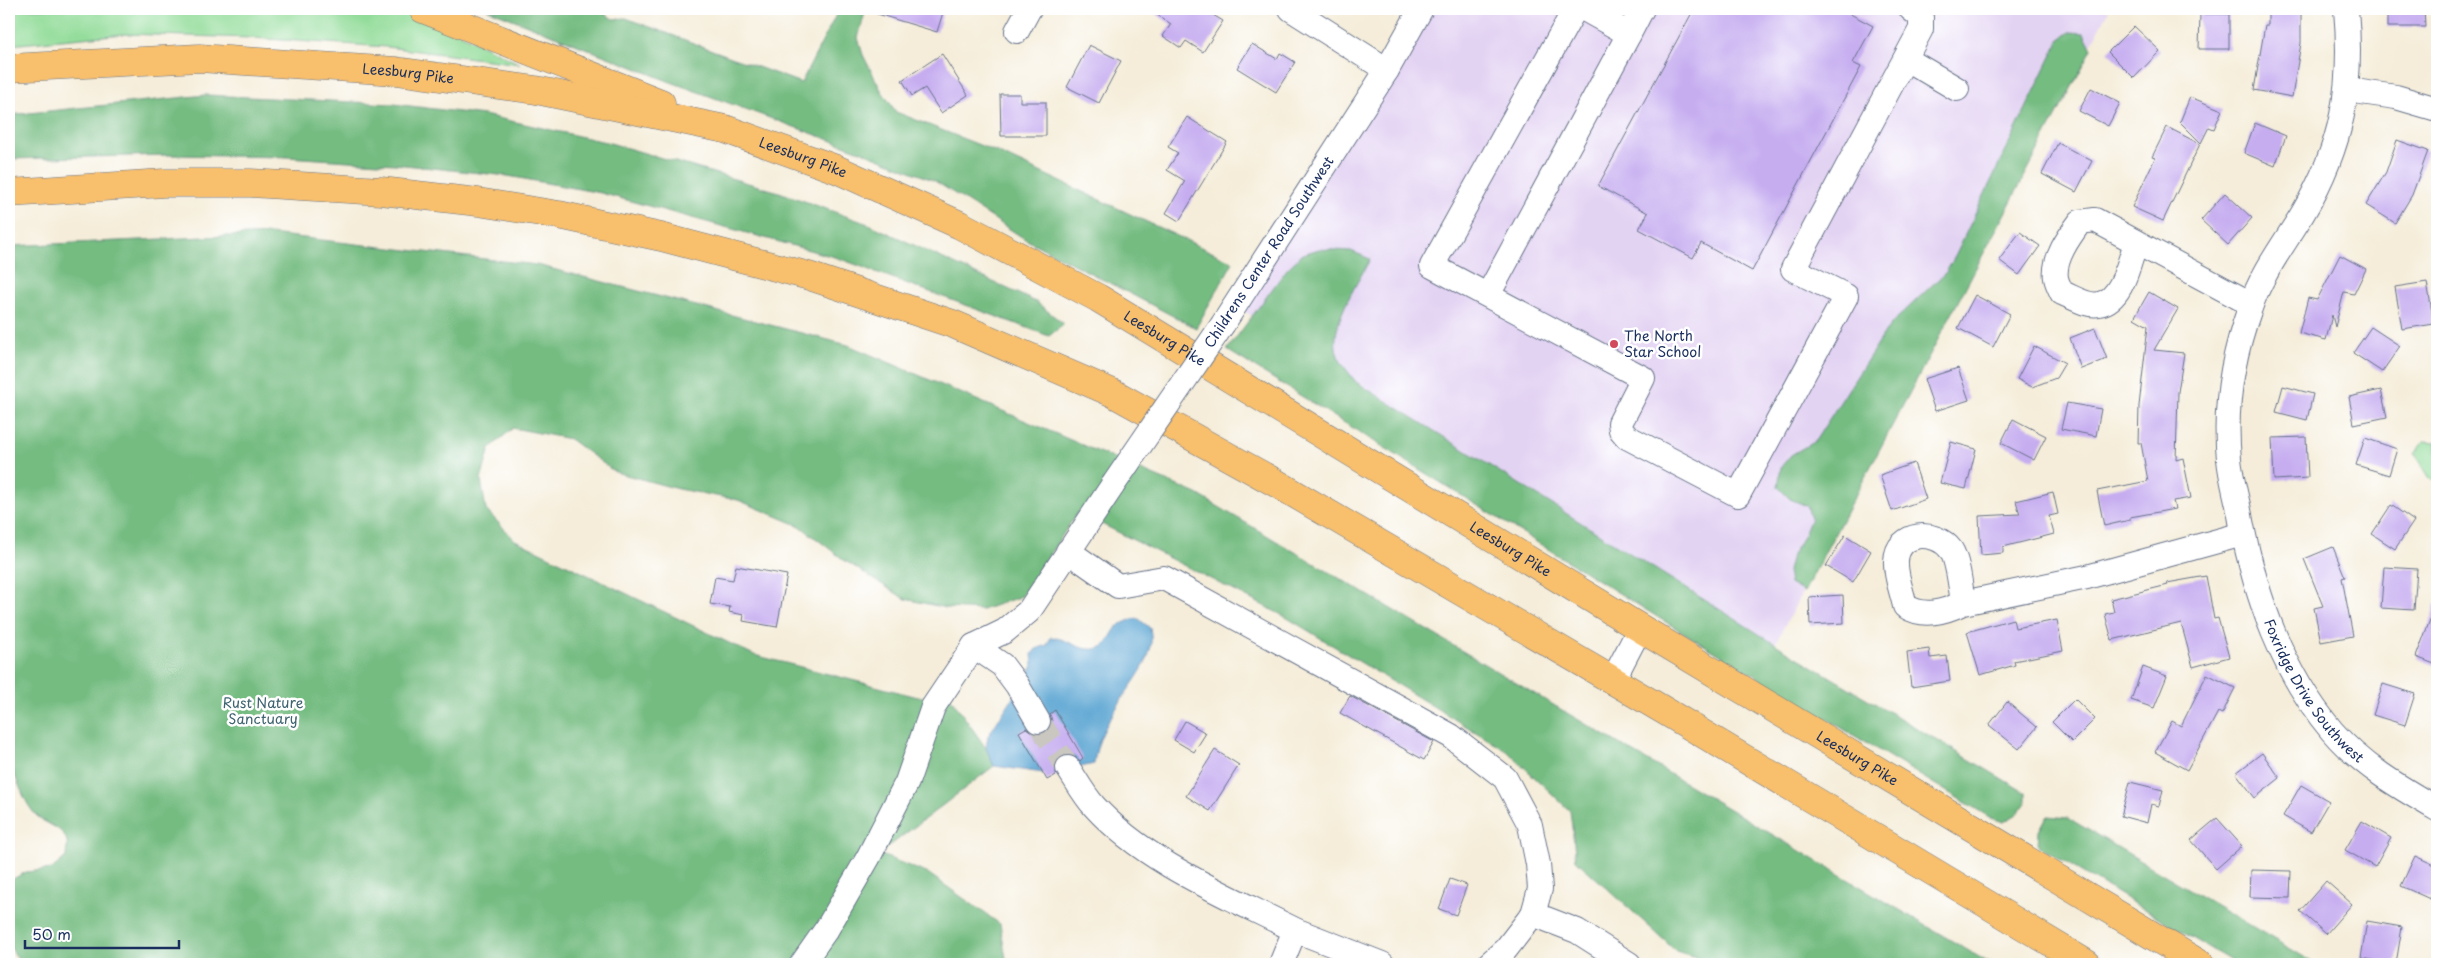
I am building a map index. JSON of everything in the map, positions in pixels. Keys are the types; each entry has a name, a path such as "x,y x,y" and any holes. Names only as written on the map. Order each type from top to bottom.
{"highway":[{"path":"423,9 725,129"},
{"name":"Leesburg Pike","path":"9,68 199,58 396,71 536,90 725,129 836,169 960,225 1098,298 1640,628 2200,964"},
{"path":"9,193 184,183 251,183 381,191 478,202 560,215 661,237 809,276 954,324 1113,392 1276,483 1613,680 2087,964"}],"street":[{"path":"1017,31 1029,9"},
{"path":"1291,9 1387,70"},
{"name":"Childrens Center Road Southwest","path":"974,646 1006,632 1029,611 1223,324 1387,70 1421,9"},
{"path":"1574,9 1432,266 1643,378 1620,423 1621,430 1627,437 1738,495 1846,296 1793,269 1921,29 1921,17 1911,9"},
{"path":"1584,9 1629,34"},
{"path":"1488,295 1642,9"},
{"name":"Foxridge Drive Southwest","path":"2346,9 2349,46 2347,90 2338,136 2314,195 2251,304 2235,360 2228,425 2229,460 2243,534 2268,623 2296,681 2332,731 2354,754 2387,780 2437,809"},
{"path":"1906,59 1957,89"},
{"path":"2347,90 2396,97 2437,109"},
{"path":"2136,243 2251,304"},
{"path":"1964,603 2087,577 2243,534"},
{"path":"1068,551 1118,586 1164,578 1451,736 1505,778 1530,825 1540,889 1533,914 1506,949 1489,964"},
{"path":"1613,680 1640,628"},
{"path":"802,964 828,927 868,858 907,782 933,707 974,646 1002,664 1038,720"},
{"path":"1070,770 1094,806 1135,843 1185,873 1294,930 1382,964"},
{"path":"1533,914 1577,931 1629,964"},
{"path":"1281,964 1294,930"}],"shaded area":[{"name":"The North Star School","path":"1421,9 2102,9 2109,11 1775,644 1236,306"}],"green space":[{"path":"9,9 389,9 452,30 520,64 387,47 252,38 124,34 9,45"},
{"path":"487,9 597,9 613,19 626,18 801,83 839,9 866,9 858,38 863,55 881,90 896,112 997,152 1233,262 1196,328 1025,239 935,181 863,152 668,81"},
{"path":"2070,32 2084,33 2092,49 1804,592 1790,584 1788,571 1792,555 1804,535 1811,518 1807,506 1790,499 1778,487 1781,467 1791,455 1815,441 1890,325 1946,272 2059,40"},
{"path":"206,95 394,104 484,115 610,143 779,192 871,225 1036,302 1064,324 1049,336 838,258 601,193 508,176 395,164 287,157 169,155 9,159 9,115"},
{"name":"Rust Nature Sanctuary","path":"270,234 537,265 848,345 1197,494 1991,964 1718,964 1676,951 1576,860 1570,811 1507,751 1284,616 1078,512 1022,596 982,610 946,608 905,599 844,560 800,526 738,500 678,489 615,472 570,439 513,428 490,448 481,480 486,510 515,540 754,655 918,697 950,697 986,748 994,766 879,854 929,874 1000,924 1007,964 21,964 9,945 9,881 26,872 52,869 66,857 67,843 62,832 32,811 9,765 9,246"},
{"path":"1319,249 1351,251 1370,259 1345,306 1337,332 1336,345 1338,356 1356,382 1775,644 2026,793 2026,803 2017,814 2004,822 1991,818 1659,618 1227,350 1287,269 1303,254"},
{"path":"2424,441 2437,442 2437,480 2431,480 2415,454"},
{"path":"2047,816 2068,818 2316,964 2236,964 2038,846 2039,831"}],"water":[{"path":"1132,619 1139,619 1150,628 1150,649 1142,668 1103,733 1097,748 1094,764 1050,774 994,766 986,748 988,736 1033,666 1032,654 1036,649 1047,645 1051,637 1080,647 1096,649 1107,642 1118,626"}],"building":[{"path":"874,9 944,9 937,32 874,13"},
{"path":"1148,9 1203,9 1223,21 1203,52 1186,41 1181,48 1163,36 1171,24"},
{"path":"1694,9 1841,9 1873,26 1853,63 1861,67 1752,271 1701,243 1693,258 1639,229 1648,213 1598,186"},
{"path":"2268,9 2301,9 2301,43 2292,97 2254,90 2265,25 2268,25"},
{"path":"2387,9 2424,9 2425,27 2387,27"},
{"path":"2200,14 2229,14 2229,49 2199,49"},
{"path":"2134,26 2160,51 2134,78 2108,52"},
{"path":"1252,44 1277,59 1280,53 1295,62 1276,92 1237,68"},
{"path":"1089,45 1121,61 1099,103 1067,87"},
{"path":"942,54 968,95 941,113 925,88 912,96 902,80"},
{"path":"2091,88 2120,103 2108,126 2079,111"},
{"path":"1000,94 1020,94 1020,102 1046,102 1046,136 1001,136"},
{"path":"2190,97 2222,110 2214,129 2209,127 2201,143 2180,122"},
{"path":"1187,117 1227,142 1179,221 1166,213 1185,181 1167,170 1178,153 1168,147"},
{"path":"2255,123 2286,136 2275,166 2244,153"},
{"path":"2167,127 2200,144 2163,221 2132,207 2155,158 2152,157"},
{"path":"2397,140 2428,151 2412,195 2395,223 2366,205 2386,172"},
{"path":"2058,143 2092,161 2076,192 2042,174"},
{"path":"2225,193 2252,218 2228,245 2201,220"},
{"path":"2020,232 2040,246 2019,275 1999,260"},
{"path":"2340,255 2366,269 2354,294 2344,292 2335,327 2332,315 2326,340 2299,333 2308,298 2317,300"},
{"path":"2427,282 2434,324 2402,329 2395,287"},
{"path":"2149,292 2178,309 2154,350 2184,353 2178,392 2176,460 2183,458 2191,498 2173,501 2175,509 2130,517 2130,520 2104,526 2097,491 2148,481 2141,443 2138,443 2139,406 2148,326 2134,318"},
{"path":"1975,295 2010,314 1993,347 1958,328"},
{"path":"2371,327 2400,346 2382,372 2353,353"},
{"path":"2095,328 2107,359 2081,369 2070,338"},
{"path":"2034,346 2065,363 2056,378 2032,387 2017,379"},
{"path":"1958,368 1969,400 1935,411 1924,379"},
{"path":"2283,386 2313,394 2307,420 2276,412"},
{"path":"2381,390 2387,417 2354,424 2349,397"},
{"path":"2067,403 2101,409 2096,436 2061,429"},
{"path":"2013,419 2046,436 2034,460 2001,443"},
{"path":"2306,437 2308,478 2274,480 2272,438"},
{"path":"2365,438 2397,449 2389,475 2356,465"},
{"path":"1951,442 1976,449 1966,489 1940,483"},
{"path":"1914,463 1926,499 1892,511 1880,475"},
{"path":"2053,492 2058,514 2049,516 2054,534 2003,547 2003,553 1981,555 1979,516 2020,514 2016,501"},
{"path":"2391,505 2414,521 2395,549 2372,534"},
{"path":"1845,535 1871,551 1853,582 1826,566"},
{"path":"2333,547 2345,577 2342,578 2353,636 2321,642 2314,608 2323,606 2304,559"},
{"path":"736,566 787,575 777,627 743,621 744,615 729,612 730,607 710,604 715,577 733,580"},
{"path":"2384,567 2417,569 2414,610 2381,608"},
{"path":"2206,576 2214,619 2218,618 2229,657 2193,667 2181,623 2112,640 2105,614 2114,612 2111,599 2168,585 2167,583"},
{"path":"1843,595 1844,623 1810,625 1809,597"},
{"path":"2437,605 2437,665 2416,657"},
{"path":"2013,619 2015,628 2057,620 2063,651 2014,661 2015,665 1980,675 1967,632"},
{"path":"1929,649 1930,658 1947,656 1950,681 1911,687 1907,652"},
{"path":"2143,667 2167,676 2154,708 2131,700"},
{"path":"2207,674 2235,688 2222,714 2218,712 2187,770 2155,752 2172,721 2181,726"},
{"path":"2383,684 2415,694 2405,725 2373,715"},
{"path":"1350,696 1434,742 1424,760 1340,713"},
{"path":"2075,699 2095,719 2072,742 2052,722"},
{"path":"2007,702 2037,727 2019,749 1989,725"},
{"path":"1055,710 1083,758 1080,761 1074,756 1061,756 1056,762 1056,775 1047,780 1019,732 1026,728 1038,735 1045,733 1052,721 1050,714"},
{"path":"1185,721 1206,733 1194,752 1174,740"},
{"path":"1215,750 1239,765 1210,811 1186,796"},
{"path":"2262,753 2280,778 2255,798 2236,773"},
{"path":"2130,782 2163,790 2159,806 2151,804 2147,823 2121,816"},
{"path":"2301,785 2329,801 2311,832 2283,816"},
{"path":"2217,818 2242,846 2216,869 2191,840"},
{"path":"2362,821 2391,838 2375,867 2345,850"},
{"path":"2415,856 2437,866 2437,884 2430,899 2401,886"},
{"path":"2251,870 2291,871 2290,898 2250,897"},
{"path":"1450,879 1467,885 1456,915 1439,909"},
{"path":"2326,881 2352,904 2326,934 2300,911"},
{"path":"2367,921 2402,927 2396,964 2361,958"}],"tunnel":[{"path":"1038,721 1068,768"}],"place":[{"name":"The North Star School","path":"1614,344"}]}
